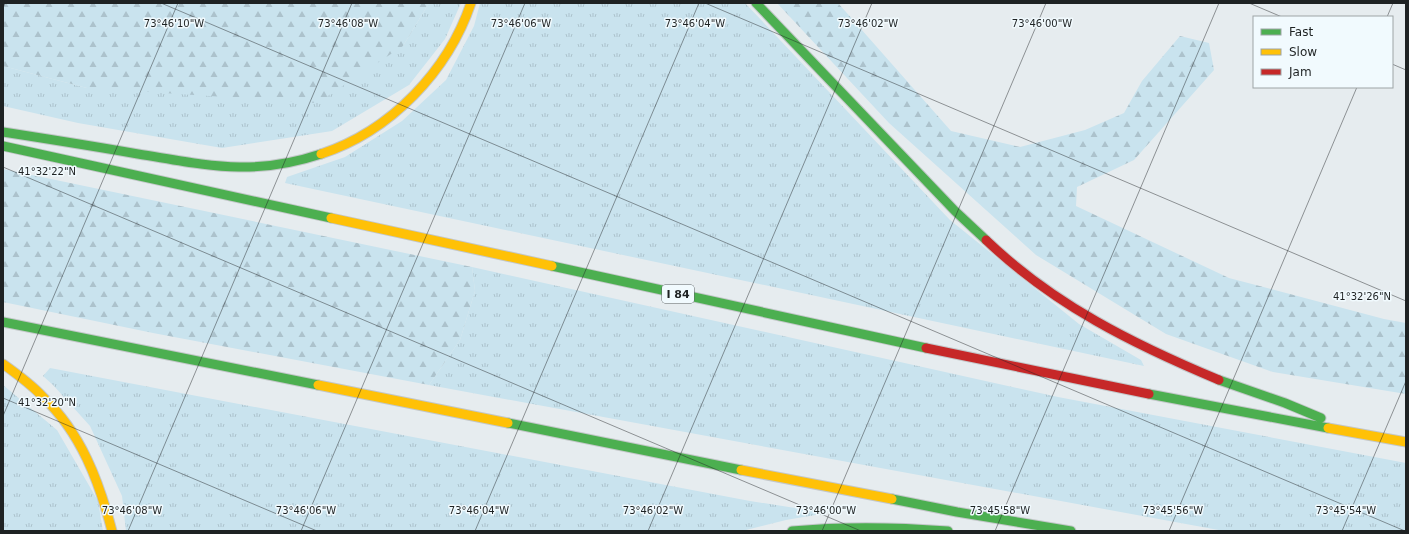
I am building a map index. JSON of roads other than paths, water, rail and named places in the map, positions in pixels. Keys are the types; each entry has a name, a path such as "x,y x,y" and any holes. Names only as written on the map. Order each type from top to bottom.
{"highway":[{"path":"3,132 203,165 239,168 268,166 307,159 335,149 363,135 389,117 414,96 438,69 455,41 471,3"},
{"path":"756,3 955,211 993,247 1033,280 1076,310 1121,336 1174,362 1227,384 1285,403 1355,433"},
{"name":"I 84","path":"3,146 1154,396 1406,442"},
{"path":"3,322 791,480 957,512 1071,531"},
{"path":"3,364 32,385 58,412 78,440 94,471 106,503 112,531"},
{"path":"792,531 849,527 948,531"}]}
